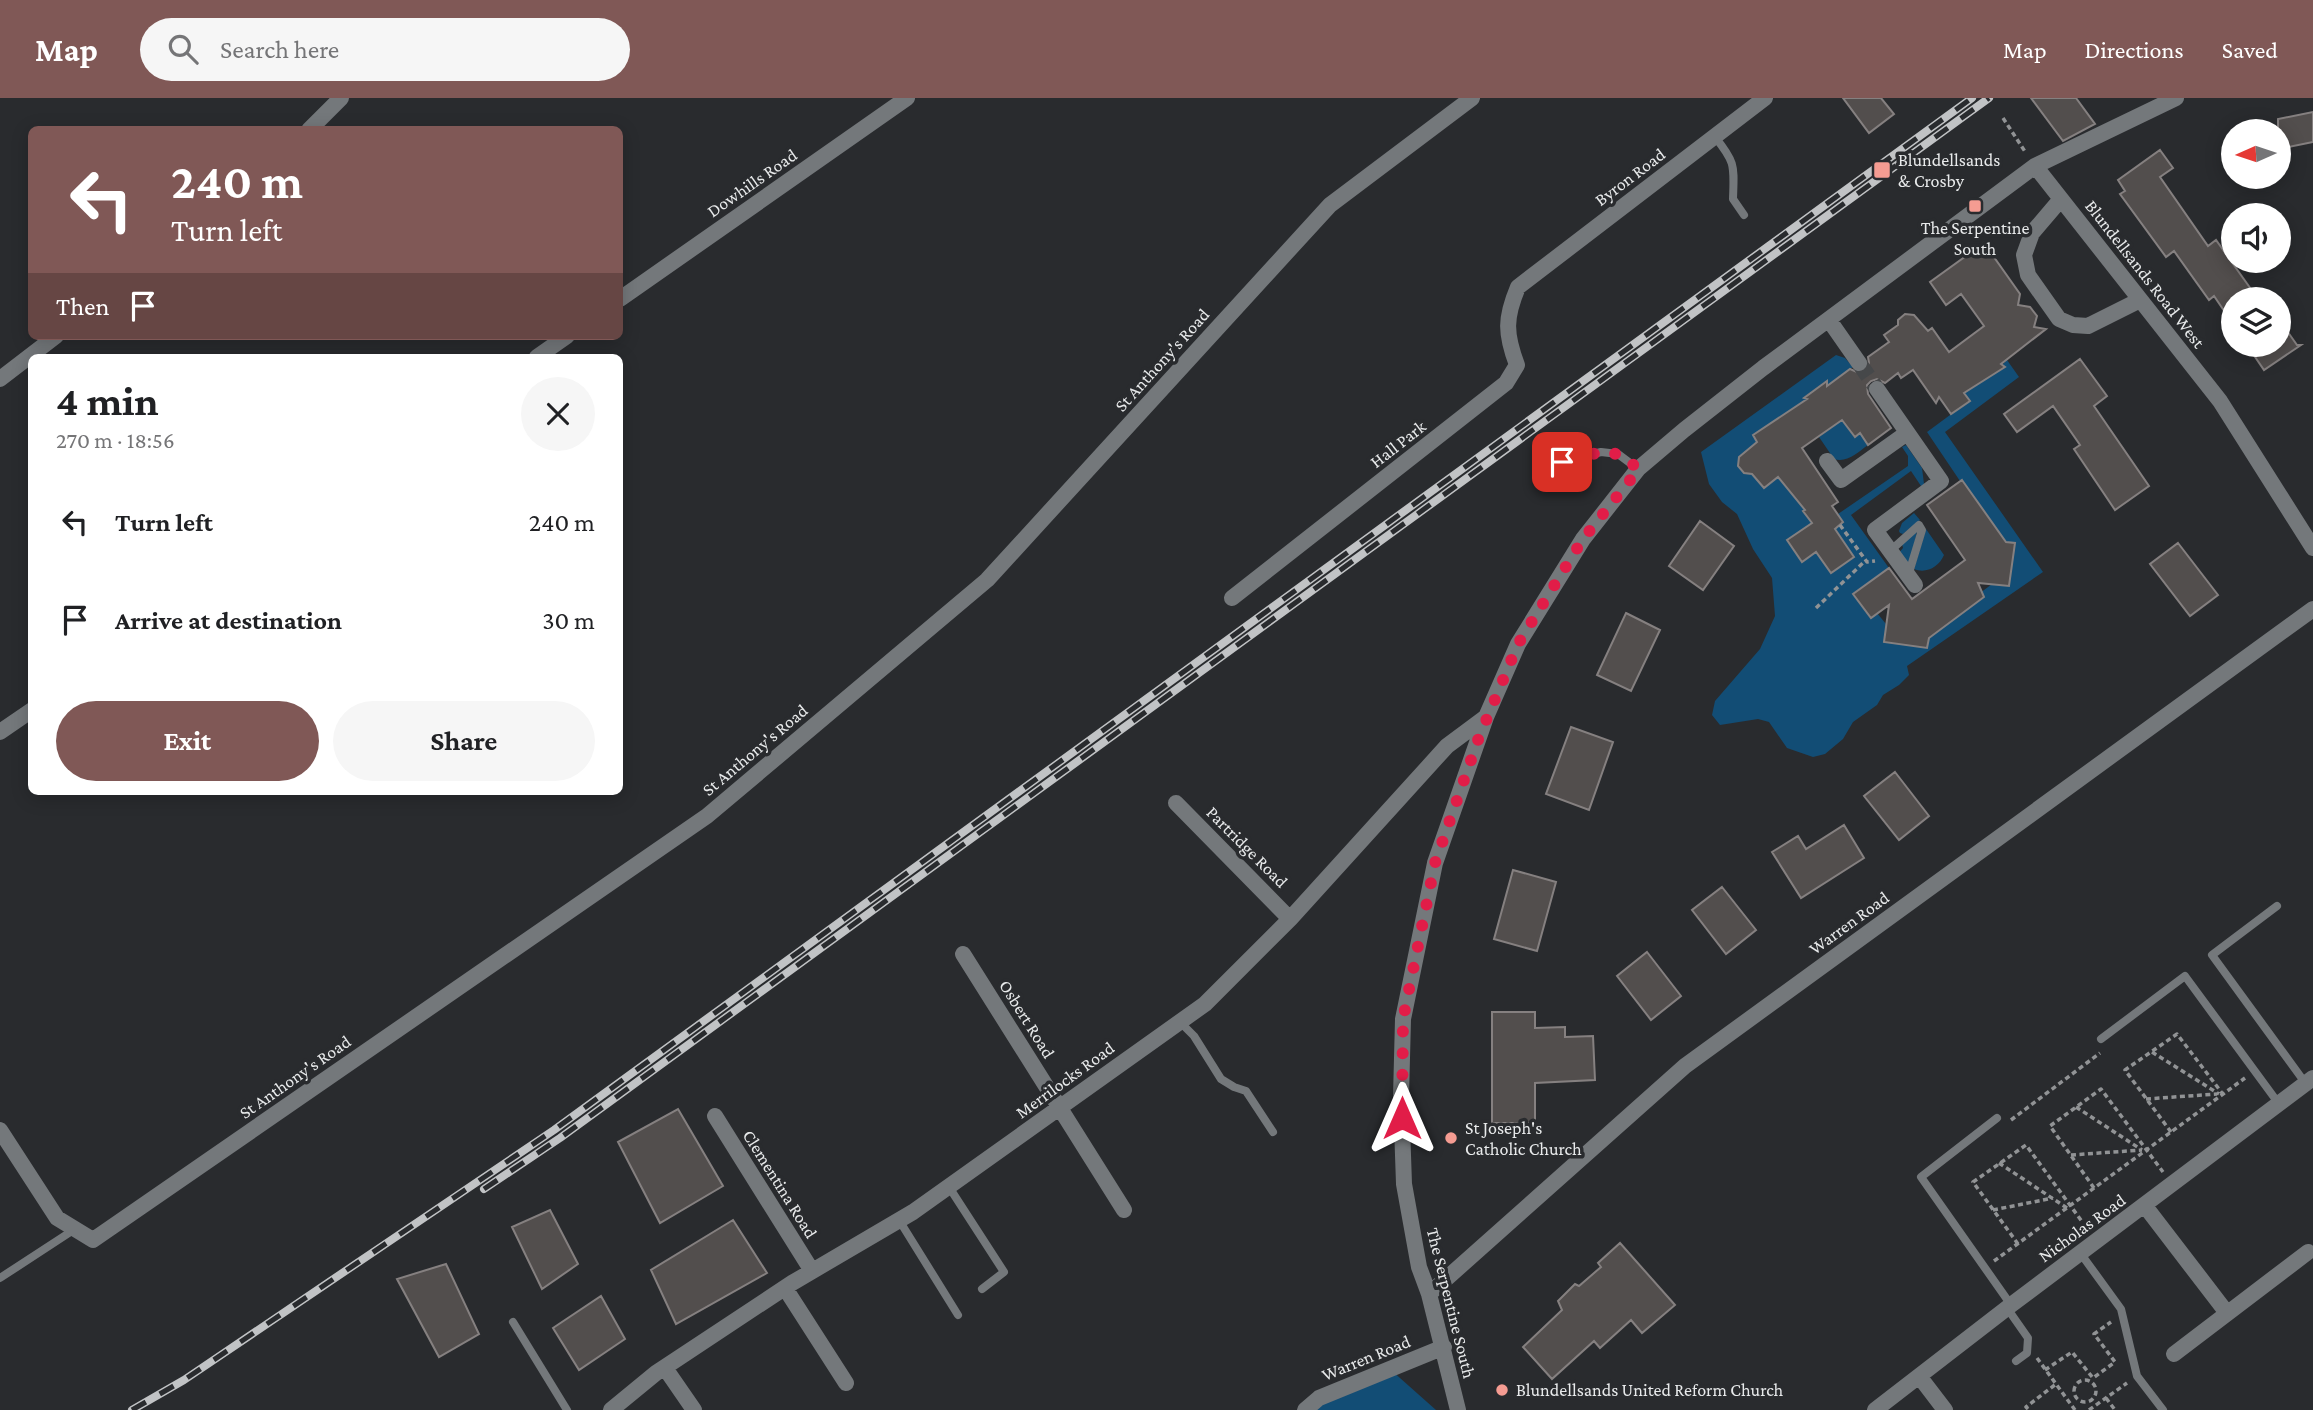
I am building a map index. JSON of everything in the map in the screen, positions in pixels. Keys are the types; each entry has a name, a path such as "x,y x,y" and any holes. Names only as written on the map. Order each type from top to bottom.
{"street":[{"path":"313,126 341,98"},
{"name":"Dowhills Road","path":"623,297 907,98"},
{"name":"St Anthony's Road","path":"75,1230 93,1240 707,816 987,580 1330,205 1472,98"},
{"name":"Byron Road","path":"1518,287 1765,98"},
{"name":"The Serpentine South","path":"1458,1410 1444,1347 1419,1267 1404,1184 1401,1097 1403,1019 1435,863 1486,717 1525,632 1583,539 1639,469 1714,407 2035,166 2176,98"},
{"name":"Blundellsands Road West","path":"2035,166 2220,401 2313,548"},
{"path":"2061,199 2032,233 2024,255 2028,275 2059,319 2073,325 2088,326 2140,300"},
{"name":"Hall Park","path":"1232,598 1506,383 1517,365 1508,339 1509,310 1518,287"},
{"path":"1829,320 1859,363"},
{"path":"32,354 50,340"},
{"path":"541,354 561,340"},
{"path":"0,379 28,357"},
{"path":"1877,388 1941,481 1875,530 1912,581"},
{"path":"1826,461 1842,480 1907,433"},
{"name":"Warren Road","path":"1429,1294 1685,1066 2313,609"},
{"path":"0,732 28,713"},
{"name":"Merrilocks Road","path":"611,1410 665,1368 812,1271 899,1220 949,1186 1205,1004 1290,919 1447,746 1486,717"},
{"name":"Partridge Road","path":"1176,803 1290,919"},
{"name":"Osbert Road","path":"963,954 1124,1210"},
{"name":"Nicholas Road","path":"1875,1410 2309,1081"},
{"name":"Clementina Road","path":"715,1116 812,1271"},
{"path":"0,1130 57,1219 75,1230"},
{"path":"2145,1206 2227,1313"},
{"path":"2174,1354 2308,1252"},
{"path":"785,1289 846,1382"},
{"name":"Warren Road","path":"1305,1410 1319,1398 1444,1347"},
{"path":"665,1368 694,1410"},
{"path":"1919,1376 1945,1410"}],"lane":[{"path":"1715,136 1733,163 1736,174 1733,199 1744,215"},
{"path":"1542,467 1601,452 1618,454 1639,469"},
{"path":"1892,554 1919,525 1922,530 1912,581"},
{"path":"2277,906 2212,955 2309,1081"},
{"path":"2101,1039 2185,976 2279,1104"},
{"path":"1180,1022 1194,1036 1221,1079 1246,1091 1273,1132"},
{"path":"1997,1118 1921,1177 1985,1268 2028,1338 2027,1353 2015,1361"},
{"path":"949,1186 1004,1272 982,1290"},
{"path":"899,1220 958,1315"},
{"path":"0,1278 75,1230"},
{"path":"2081,1254 2121,1309 2137,1375 2163,1410"},
{"path":"513,1322 567,1410"}],"path":[{"path":"2003,118 2035,166"},
{"path":"1840,525 1867,562 1892,554"},
{"path":"1816,608 1866,560"},
{"path":"2171,1132 2125,1070 2177,1034 2221,1094"},
{"path":"1997,1118 2002,1126 2107,1048 2101,1039"},
{"path":"2151,1052 2221,1094"},
{"path":"1985,1268 2255,1070"},
{"path":"2094,1188 2050,1126 2101,1089 2144,1150 2173,1185"},
{"path":"2146,1099 2221,1094"},
{"path":"2076,1107 2144,1150"},
{"path":"2018,1244 1973,1182 2026,1145 2068,1207 2097,1242"},
{"path":"2071,1155 2144,1150"},
{"path":"1999,1163 2068,1207"},
{"path":"1993,1210 2053,1198"},
{"path":"2045,1370 2072,1352 2091,1379 2096,1387 2092,1399 2082,1402 2076,1398 2074,1390 2076,1386 2091,1379 2115,1362 2094,1334 2122,1313"},
{"path":"2027,1346 2075,1410"},
{"path":"2089,1410 2137,1375"},
{"path":"2028,1409 2026,1407 2056,1384"},
{"path":"2070,1402 2076,1398"},
{"path":"2106,1398 2115,1410"},
{"path":"2092,1399 2096,1405"}],"shaded area":[{"path":"1836,355 1845,358 1853,367 1827,386 1826,381 1804,397 1807,399 1753,435 1761,448 1746,451 1739,457 1738,466 1744,473 1752,474 1764,488 1782,474 1790,491 1806,510 1803,512 1814,522 1802,562 1816,552 1831,573 1854,557 1835,528 1843,522 1838,514 1908,466 1908,456 1902,447 1906,445 1922,468 1925,492 1911,471 1851,515 1889,568 1853,594 1870,618 1877,613 1886,624 1884,642 1930,631 1992,584 2000,541 1962,480 1960,481 1927,432 1969,401 1961,390 1990,377 2007,360 2019,377 1945,432 2043,572 1907,666 1909,675 1899,685 1883,695 1877,705 1853,722 1843,739 1825,754 1813,757 1787,748 1769,722 1758,719 1720,725 1712,715 1715,701 1760,649 1775,616 1772,578 1753,549 1737,514 1722,502 1709,484 1701,452"},
{"path":"1842,420 1854,437 1860,433 1868,445 1852,456 1839,460 1834,459 1819,437"},
{"path":"1914,513 1920,520 1903,534 1900,533 1902,523"},
{"path":"1926,529 1944,555 1939,563 1923,571 1914,569"},
{"path":"1915,532 1909,565 1897,555 1903,548 1902,544"},
{"path":"1391,1370 1436,1410 1305,1410"}],"building":[{"path":"1843,98 1881,98 1894,114 1869,133"},
{"path":"2031,98 2076,98 2095,124 2063,141"},
{"path":"2313,112 2313,142 2291,146 2291,119 2278,119"},
{"path":"2160,150 2173,168 2160,177 2208,246 2216,240 2221,247 2221,273 2239,273 2249,287 2221,287 2221,306 2214,296 2209,300 2174,251 2166,257 2120,194 2125,191 2118,180"},
{"path":"1984,243 2020,294 2018,305 2030,307 2037,316 2034,327 2046,329 2001,364 2005,367 1964,393 1970,401 1951,414 1939,397 1936,403 1913,370 1901,378 1898,373 1885,383 1877,379 1871,381 1867,385 1868,394 1891,428 1868,445 1860,433 1855,437 1842,420 1802,448 1838,502 1832,506 1843,522 1835,529 1854,557 1831,573 1816,552 1802,562 1787,540 1812,523 1803,511 1805,510 1778,477 1764,488 1752,474 1744,473 1738,466 1739,457 1757,442 1753,435 1807,399 1804,398 1827,381 1827,386 1850,369 1859,373 1866,371 1868,357 1889,342 1884,335 1898,325 1898,320 1905,314 1914,315 1928,331 1932,328 1949,352 1984,326 1961,294 1946,305 1930,282"},
{"path":"2291,336 2297,345 2301,345 2291,352"},
{"path":"2255,357 2283,357 2264,370"},
{"path":"2080,359 2107,396 2094,406 2149,486 2115,510 2074,449 2080,445 2053,406 2017,432 2004,414"},
{"path":"1962,480 2006,542 2015,543 2009,586 1978,583 1984,597 1929,638 1927,648 1884,642 1889,605 1871,618 1853,594 1889,568 1912,599 1965,560 1927,505"},
{"path":"1700,521 1734,546 1703,590 1669,566"},
{"path":"2178,543 2218,595 2190,616 2150,564"},
{"path":"1626,613 1660,630 1631,691 1597,675"},
{"path":"1571,727 1613,742 1589,810 1546,794"},
{"path":"1895,772 1929,816 1899,840 1864,796"},
{"path":"1844,825 1864,858 1801,898 1772,852 1798,836 1806,849"},
{"path":"1513,870 1556,882 1537,951 1494,939"},
{"path":"1722,887 1756,930 1726,954 1692,910"},
{"path":"1647,952 1681,996 1651,1020 1617,976"},
{"path":"1492,1012 1535,1012 1535,1028 1565,1027 1565,1037 1593,1036 1595,1080 1535,1083 1535,1123 1492,1123"},
{"path":"678,1109 723,1186 660,1223 618,1142"},
{"path":"550,1210 578,1264 542,1289 512,1227"},
{"path":"733,1220 767,1273 676,1324 651,1270"},
{"path":"1620,1243 1675,1305 1642,1333 1631,1320 1600,1348 1594,1341 1552,1379 1523,1347 1562,1310 1558,1301 1575,1284 1579,1286 1601,1267 1598,1263"},
{"path":"446,1264 479,1334 439,1357 397,1279"},
{"path":"601,1296 625,1339 579,1370 553,1328"}],"tunnel":[{"path":"1859,363 1877,389"}],"railway":[{"path":"132,1410 184,1380 554,1130 1972,98"},
{"path":"484,1189 560,1138 1989,98"}],"place":[{"name":"Blundellsands & Crosby","path":"1882,170"},
{"name":"The Serpentine South","path":"1975,206"},
{"name":"St Joseph's Catholic Church","path":"1451,1138"},
{"name":"Blundellsands United Reform Church","path":"1502,1390"}],"route":[{"path":"1402,1118 1403,1019 1420,947 1435,863 1461,785 1486,717 1518,644 1583,539 1639,469 1618,454 1601,452 1562,462"}]}
